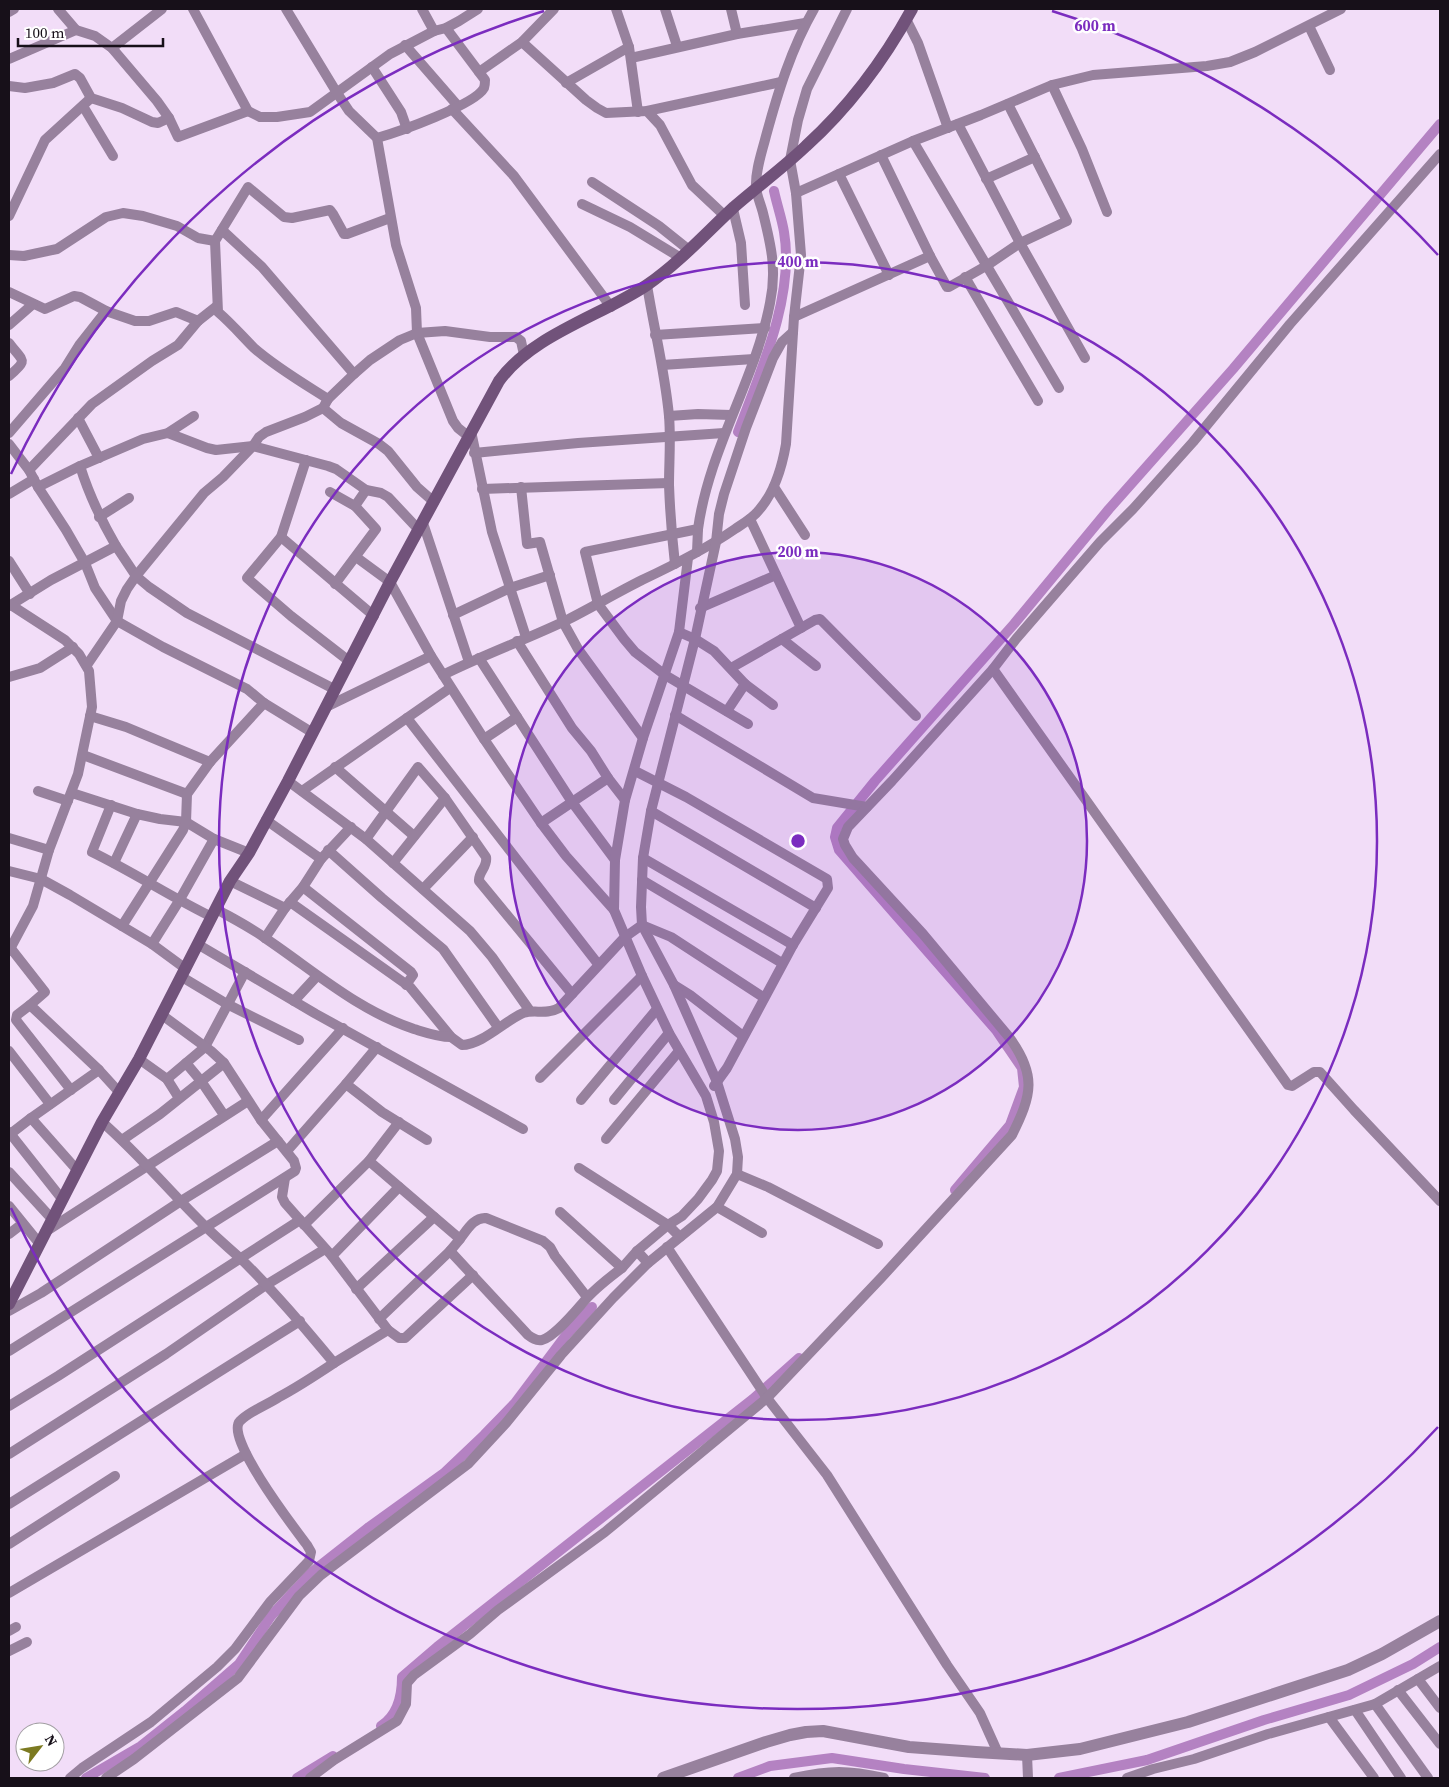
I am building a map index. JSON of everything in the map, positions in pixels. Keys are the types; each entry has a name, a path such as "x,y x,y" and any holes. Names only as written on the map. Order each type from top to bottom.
{"main road":[{"path":"10,1299 102,1122 139,1059 199,945 230,881 249,853 288,781 334,689 469,433 502,377 524,355 540,344 611,307 647,285 685,254 756,188 822,132 849,102 874,69 909,14"}],"street":[{"path":"9,12 14,9"},
{"path":"58,9 76,30 96,36 112,48 153,96 169,118 178,137 248,110"},
{"path":"112,48 162,9"},
{"path":"193,9 248,110 260,117 277,117 310,112 405,45 434,31 446,28 478,9"},
{"path":"286,9 349,111 377,138 390,218 416,308 417,333 453,421 458,428 469,433 492,532 510,588 522,639 572,728 591,751 625,800"},
{"path":"422,9 434,31"},
{"path":"479,72 522,42 554,9"},
{"path":"616,9 629,47 643,111 660,125 692,185 729,213 741,243 745,305"},
{"path":"666,9 676,46"},
{"path":"731,9 737,34"},
{"path":"614,910 614,860 625,800 635,771 643,738 679,632 692,555 710,474 765,328 774,271 769,240 756,188 762,150 781,82 805,23 814,9"},
{"path":"443,675 563,622 676,564 716,542 750,519 765,503 774,487 786,444 794,317 802,255 796,192 790,160 804,96 847,9"},
{"path":"796,192 913,141 1008,104 1052,84 1094,75 1207,66 1230,62 1242,58 1341,9"},
{"path":"909,14 918,43 953,126 986,178 1020,243 1085,358"},
{"path":"631,58 676,46 805,23"},
{"path":"1309,26 1330,70"},
{"path":"377,138 406,129 455,107 476,96 484,88 484,80 479,72 446,28"},
{"path":"9,58 76,30"},
{"path":"522,42 566,83 603,112 616,114 643,111 781,82"},
{"path":"405,45 514,176 611,307"},
{"path":"566,83 629,47"},
{"path":"372,68 401,112 406,129"},
{"path":"9,86 25,88 53,83 75,74 91,98 122,108 152,122 169,118"},
{"path":"1052,84 1082,149 1107,212"},
{"path":"10,210 46,140 91,98"},
{"path":"881,155 930,256 947,286 986,266 1020,243 1067,221 1008,104"},
{"path":"83,106 112,156"},
{"path":"913,141 1059,388"},
{"path":"310,1778 334,1760 397,1721 406,1704 407,1683 414,1675 604,1532 702,1450 764,1394 881,1278 1012,1134 1025,1108 1029,1077 1027,1068 1009,1037 922,934 848,851 843,839 845,833 993,669 1065,582 1193,442 1290,324 1440,154"},
{"path":"986,178 1035,157"},
{"path":"839,174 888,275"},
{"path":"592,182 659,226 685,254"},
{"path":"390,218 344,234 330,210 292,218 284,217 248,186 215,241 217,306 218,312 264,356 326,404 341,423 388,451 417,487 434,502"},
{"path":"582,204 685,254"},
{"path":"9,255 24,256 57,249 106,217 123,214 143,216 177,226 198,238 215,241"},
{"path":"222,230 262,267 354,374"},
{"path":"794,317 930,256"},
{"path":"965,277 1038,401"},
{"path":"647,285 662,365 669,416 671,535 676,564"},
{"path":"9,292 45,309 74,296 80,297 106,312 135,321 149,321 176,312 198,321"},
{"path":"9,325 33,304"},
{"path":"34,479 78,418 92,404 152,361 178,345 198,321 217,306"},
{"path":"9,434 65,368 80,344 106,312"},
{"path":"655,335 765,328"},
{"path":"86,665 117,621 121,601 126,589 136,576 204,493 223,477 253,446 259,437 266,432 306,416 326,404 354,374 388,347 417,333 445,331 490,337 516,337 521,341 524,355"},
{"path":"106,1778 149,1748 238,1678 299,1596 321,1575 468,1464 506,1422 561,1355 613,1298 648,1263 717,1207 737,1174 738,1156 735,1139 717,1082 674,985 642,925 640,907 643,858 650,811 695,639 700,608 716,542 719,514 724,494 740,445 777,349 793,332"},
{"path":"9,343 22,358 23,362 9,376"},
{"path":"662,365 754,358"},
{"path":"669,416 698,414 731,415"},
{"path":"9,494 34,479 80,466 143,439 168,433 194,416"},
{"path":"78,418 99,458"},
{"path":"168,433 216,450 253,446 306,460 336,469 366,490 381,493 388,498 421,526 469,662"},
{"path":"474,453 578,443 723,436 740,445"},
{"path":"9,444 34,479 85,563 94,588 117,621 163,647 247,689 264,703 313,733"},
{"path":"306,460 281,537 248,578 291,616 349,661"},
{"path":"80,466 99,517 136,576 187,613 334,689"},
{"path":"482,489 669,483"},
{"path":"521,487 527,544 540,542 563,622 578,649 643,738"},
{"path":"774,487 805,535"},
{"path":"355,506 366,490"},
{"path":"330,492 355,506 376,529 335,584"},
{"path":"99,517 129,498"},
{"path":"750,519 801,628"},
{"path":"698,529 585,552 598,604 635,652 665,676 748,724"},
{"path":"281,537 374,616"},
{"path":"71,1090 16,1020 16,1016 45,992 10,949 33,906 49,850 70,797 83,755 92,707 91,684 86,665 73,648 40,623 10,606 51,580 116,546"},
{"path":"356,557 390,582 430,656 484,739 566,856 614,910 668,1033 706,1096 714,1122 719,1151 717,1171 698,1199 682,1216 637,1251 622,1268 587,1297 576,1312 544,1340 538,1341 528,1335 450,1251"},
{"path":"9,561 30,594"},
{"path":"453,615 510,588 550,575"},
{"path":"700,608 776,575"},
{"path":"731,668 817,619 822,620 916,716"},
{"path":"679,632 714,651 745,684 773,704"},
{"path":"782,639 816,666"},
{"path":"9,677 40,668 73,648"},
{"path":"326,707 430,656"},
{"path":"479,658 572,802 614,860"},
{"path":"993,669 1288,1085 1292,1086 1314,1072 1320,1072 1440,1201"},
{"path":"726,711 745,684"},
{"path":"302,791 450,688"},
{"path":"122,926 183,830 186,822 187,794 210,762 264,703"},
{"path":"675,715 808,796 818,800 867,807"},
{"path":"90,716 126,727 210,762"},
{"path":"484,739 517,717"},
{"path":"408,718 598,964"},
{"path":"83,755 187,794"},
{"path":"335,767 414,836"},
{"path":"366,839 418,767 445,798 487,860 479,877 480,881 572,994"},
{"path":"635,771 658,782 827,879 828,888 782,963 717,1082 706,1096"},
{"path":"542,823 608,778"},
{"path":"288,781 366,839 478,940 530,1012"},
{"path":"38,791 111,805 137,814 160,819 186,822 214,839 249,853"},
{"path":"393,863 445,798"},
{"path":"111,805 92,852 149,882 179,901 214,913 265,938 357,1003 382,1016 399,1024 451,1037"},
{"path":"650,811 816,908"},
{"path":"114,863 137,814"},
{"path":"266,820 325,854 443,949 498,1027"},
{"path":"265,938 325,854 351,828"},
{"path":"423,889 473,837"},
{"path":"9,838 49,850"},
{"path":"152,944 214,839"},
{"path":"643,858 793,945"},
{"path":"9,871 41,879 122,926 152,944 184,973 227,1004 299,1040"},
{"path":"642,880 782,963"},
{"path":"230,881 288,905 406,985 451,1037 462,1045 473,1043 520,1014 530,1012 544,1013 559,1008 598,964 625,937 642,925"},
{"path":"303,887 411,972 413,975 406,985"},
{"path":"642,925 671,937 763,997"},
{"path":"199,945 294,1001 523,1129"},
{"path":"167,1079 205,1047 245,972"},
{"path":"294,1001 317,976"},
{"path":"540,1078 642,976"},
{"path":"674,985 743,1036"},
{"path":"30,1005 99,1070 119,1092"},
{"path":"582,1100 625,1045 657,1009"},
{"path":"9,1352 295,1171 294,1161 261,1120 224,1063 162,1015"},
{"path":"261,1120 343,1028"},
{"path":"614,1100 668,1033"},
{"path":"287,1151 377,1047"},
{"path":"9,1051 50,1104"},
{"path":"606,1139 679,1051"},
{"path":"139,1059 167,1079 179,1098"},
{"path":"186,1063 201,1080 224,1115"},
{"path":"122,1140 160,1114 224,1063"},
{"path":"62,1199 9,1134 99,1070"},
{"path":"346,1084 382,1112 427,1140"},
{"path":"9,1206 22,1224 42,1238 224,1115 248,1101"},
{"path":"31,1118 77,1170"},
{"path":"102,1122 300,1321 334,1363"},
{"path":"9,1406 240,1259 302,1222 369,1161 399,1122"},
{"path":"9,1311 41,1293 181,1201 278,1141"},
{"path":"369,1161 460,1239"},
{"path":"579,1168 668,1226 680,1237"},
{"path":"9,1172 52,1219"},
{"path":"737,1174 768,1187 878,1244"},
{"path":"285,1178 282,1197 284,1201 328,1253 378,1319 399,1338 406,1338 472,1275"},
{"path":"9,1454 166,1354 266,1286 328,1253 399,1187"},
{"path":"717,1207 762,1233"},
{"path":"560,1212 622,1268"},
{"path":"356,1289 434,1217"},
{"path":"378,1319 450,1251 480,1217 543,1241 550,1247 587,1297"},
{"path":"9,1234 22,1224"},
{"path":"667,1247 764,1394 826,1475 947,1665 980,1713 998,1753"},
{"path":"637,1251 648,1263"},
{"path":"9,1504 300,1321"},
{"path":"70,1778 151,1722 217,1667 235,1649 270,1602 309,1561 310,1552 307,1545 266,1487 246,1454 238,1430 240,1421 388,1330"},
{"path":"9,1593 246,1454"},
{"path":"9,1544 115,1476"},
{"path":"663,1778 790,1734 823,1731 908,1747 998,1753 1027,1761 1188,1722 1348,1670 1382,1654 1440,1621"},
{"path":"9,1651 26,1642"},
{"path":"1133,1777 1153,1769 1194,1759 1268,1734 1375,1704 1440,1666"},
{"path":"1418,1679 1440,1708"},
{"path":"1398,1690 1440,1744"},
{"path":"1375,1704 1428,1778"},
{"path":"1355,1710 1401,1778"},
{"path":"1328,1717 1374,1778"},
{"path":"1027,1761 1028,1778"},
{"path":"794,1778 832,1771 846,1771 884,1778"}],"waterway":[{"path":"955,1190 1010,1125 1024,1087 1022,1068 996,1030 839,850 835,837 837,828 875,781 1014,624 1109,509 1233,369 1440,124"},
{"path":"738,432 765,360 780,308 785,282 784,232 774,191"},
{"path":"86,1778 141,1746 239,1664 271,1616 312,1572 369,1527 444,1473 484,1435 515,1403 566,1335 592,1307"},
{"path":"381,1726 387,1722 398,1705 402,1677 437,1647 753,1399 799,1358"},
{"path":"1059,1778 1147,1760 1264,1720 1349,1695 1413,1664 1440,1647"},
{"path":"297,1778 333,1756"},
{"path":"738,1778 770,1766 832,1758 904,1769 985,1778"}]}
